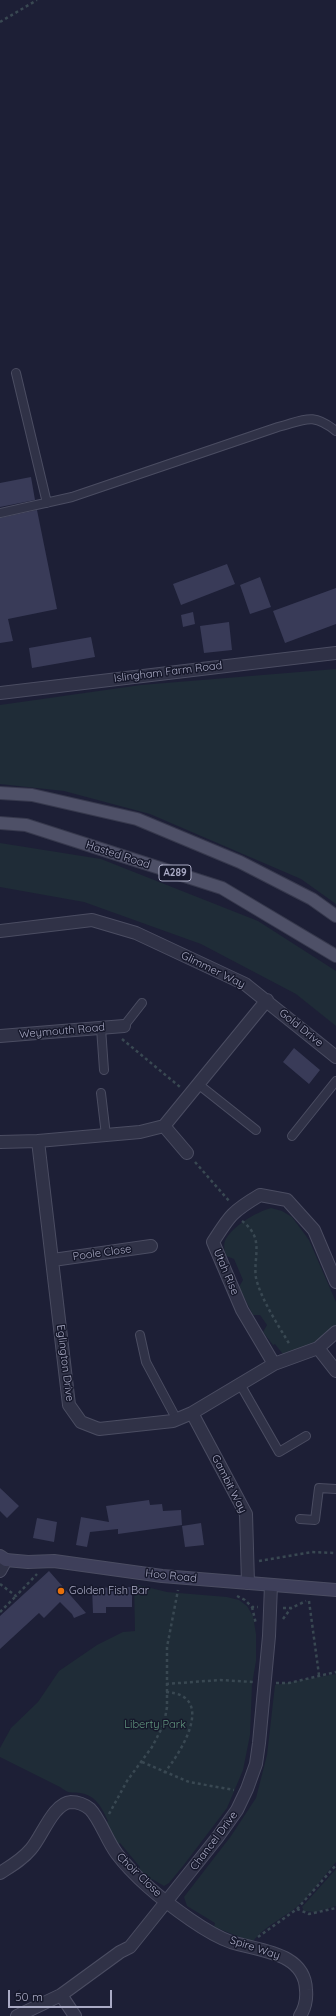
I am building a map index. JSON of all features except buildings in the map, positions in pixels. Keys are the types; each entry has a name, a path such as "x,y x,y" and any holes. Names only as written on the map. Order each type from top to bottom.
{"main road":[{"path":"0,792 32,795 137,819 240,862 312,899 336,916"},
{"name":"Hasted Road","path":"0,823 26,826 222,888 336,956"},
{"name":"Hoo Road","path":"3,1558 28,1562 54,1561 162,1576 336,1590"}],"street":[{"name":"Islingham Farm Road","path":"0,693 336,653"},
{"name":"Glimmer Way","path":"0,931 92,920 136,932 244,984 267,1000"},
{"name":"Gold Drive","path":"267,1000 336,1057"},
{"path":"0,1142 38,1141 140,1132 164,1126 267,1000"},
{"name":"Weymouth Road","path":"0,1036 124,1026"},
{"path":"164,1126 187,1153"},
{"name":"Eglington Drive","path":"38,1141 69,1405 81,1422 99,1429 177,1420 192,1413 274,1364 318,1348"},
{"name":"Utah Rise","path":"274,1364 242,1310 213,1242 233,1208 260,1195 287,1200 314,1230 336,1282"},
{"name":"Poole Close","path":"53,1260 151,1246"},
{"path":"334,1334 318,1348 336,1371"},
{"name":"Gambit Way","path":"192,1413 246,1514 248,1583"},
{"path":"0,1571 3,1558"},
{"name":"Chancel Drive","path":"17,2016 61,1994 120,1952 130,1947 217,1838 237,1810 238,1792 254,1770 260,1744 271,1585"},
{"name":"Choir Close","path":"0,1873 21,1860 30,1851 55,1812 65,1804 73,1802 84,1805 92,1811 110,1845 122,1860 150,1888 167,1901"},
{"name":"Spire Way","path":"167,1901 191,1920 212,1933 231,1941 286,1958 294,1963 301,1971 306,1981 307,1995 305,2009 300,2016"},
{"path":"61,1994 75,2016"}],"lane":[{"path":"16,373 47,503"},
{"path":"0,513 72,497 278,427 311,419 323,421 336,431"},
{"path":"124,1026 142,1003"},
{"path":"104,1027 104,1070"},
{"path":"292,1136 336,1081"},
{"path":"198,1084 256,1130"},
{"path":"101,1094 106,1135"},
{"path":"140,1335 146,1362 177,1420"},
{"path":"240,1384 279,1452 306,1436"},
{"path":"300,1519 315,1520 319,1488 336,1489"}],"path":[{"path":"0,22 37,0"},
{"path":"104,1027 189,1095"},
{"path":"187,1153 253,1232 256,1251 255,1267 259,1286 296,1356"},
{"path":"248,1568 256,1568 255,1561 291,1554 312,1552 336,1553"},
{"path":"99,1822 108,1818 125,1785 157,1739 163,1725 167,1707 167,1647 178,1590"},
{"path":"0,1612 16,1596"},
{"path":"309,1601 319,1675"},
{"path":"270,1608 291,1608 299,1603 314,1601"},
{"path":"252,1607 256,1630"},
{"path":"254,1688 255,1678"},
{"path":"164,1773 178,1755 191,1726 193,1712 192,1706 186,1699 176,1694 166,1692"},
{"path":"142,1762 164,1773 195,1783 238,1792"},
{"path":"253,1948 260,1935 297,1909 336,1865"},
{"path":"297,1909 309,1914 336,1908"}],"green space":[{"path":"336,669 336,904 301,879 150,814 64,791 0,784 0,705 141,685"},
{"path":"0,843 101,859 258,921 336,971 336,1026 296,994 201,944 84,902 0,887"},
{"path":"271,1208 282,1211 292,1217 309,1240 336,1302 336,1330 315,1346 287,1357 275,1344 273,1345 263,1332 267,1325 260,1315 253,1315 239,1287 243,1280 234,1259 226,1256 224,1248 224,1243 228,1236 238,1225 258,1213"},
{"name":"Liberty Park","path":"134,1584 167,1592 227,1597 239,1600 247,1606 253,1616 256,1634 256,1661 252,1684 250,1735 243,1770 227,1808 183,1866 169,1883 164,1886 152,1879 150,1882 139,1872 140,1867 120,1843 116,1845 105,1824 108,1821 106,1816 94,1799 86,1794 68,1792 0,1757 0,1748 11,1728 38,1702 59,1671 97,1645 123,1632 135,1631"},
{"path":"336,1674 336,1862 299,1905 267,1927 256,1937 253,1942 214,1927 215,1923 187,1906 184,1897 231,1836 256,1798 267,1755 275,1685"},
{"path":"336,1869 336,1906 316,1912 304,1911 302,1907"}],"place":[{"name":"Golden Fish Bar","path":"61,1591"}]}
